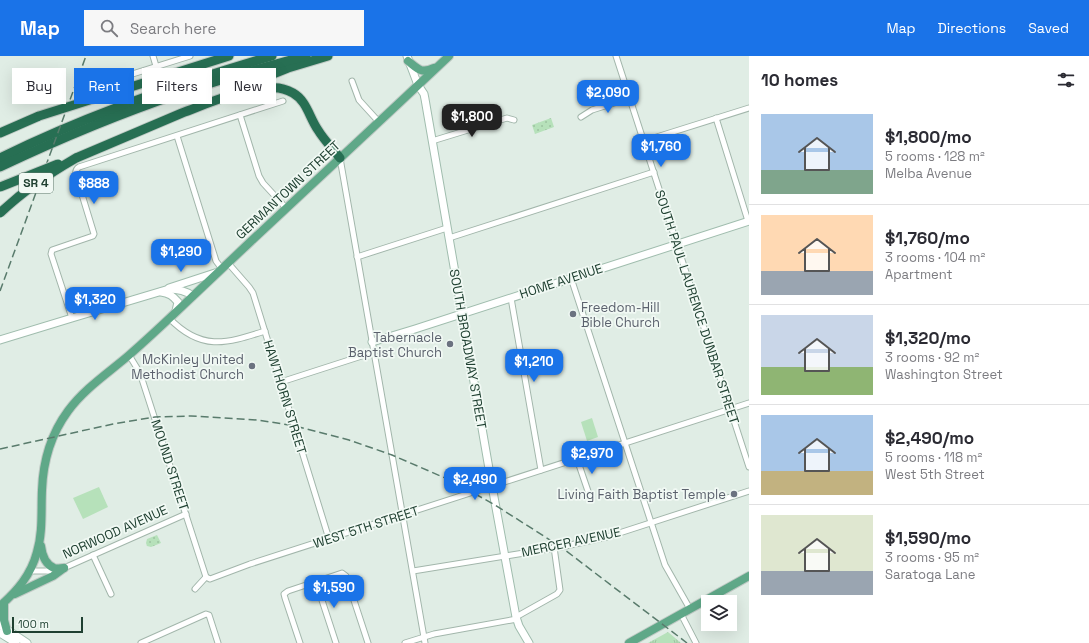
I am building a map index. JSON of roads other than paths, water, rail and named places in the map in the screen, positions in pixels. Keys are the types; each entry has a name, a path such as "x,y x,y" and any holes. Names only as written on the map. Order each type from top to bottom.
{"highway":[{"path":"0,158 44,138 130,103 224,70 272,56"},
{"path":"0,167 72,134 147,105 257,69 306,56"},
{"name":"SR 4","path":"212,101 240,87 288,68 328,56"},
{"path":"0,127 225,57"},
{"path":"212,102 243,92 265,88 278,88 289,91 300,98 305,104 318,131 340,158"},
{"name":"SR 4","path":"0,213 38,181 76,158 206,104"},
{"path":"0,133 39,116"},
{"path":"0,187 46,168 76,158"}],"main road":[{"name":"GERMANTOWN STREET","path":"2,605 12,596 30,571 37,552 40,540 45,463 59,425 69,409 91,387 129,355 193,296 449,56"},
{"path":"408,58 418,69 423,71 429,71 437,67"},
{"path":"40,540 42,556 46,562 54,568 64,568"},
{"path":"12,596 53,576 64,568"},
{"path":"629,643 749,576"},
{"path":"2,605 4,632"}],"street":[{"path":"153,56 156,66"},
{"path":"134,73 190,56"},
{"name":"SOUTH PAUL LAURENCE DUNBAR STREET","path":"616,56 749,466"},
{"name":"SOUTH BROADWAY STREET","path":"408,58 418,85 424,94 516,618 529,643"},
{"path":"352,81 358,100 380,122"},
{"path":"581,117 592,110 630,98"},
{"path":"72,318 51,252 52,250 93,236 94,234 76,175 76,170 79,167 283,101"},
{"path":"644,141 749,108"},
{"path":"240,115 259,176 263,183 286,208"},
{"path":"432,141 507,118 514,120"},
{"path":"716,118 748,221"},
{"name":"HAWTHORN STREET","path":"177,136 216,261 249,287 253,293 329,539"},
{"path":"340,158 425,643"},
{"path":"449,238 654,172"},
{"name":"HOME AVENUE","path":"372,342 748,221"},
{"path":"357,257 447,228"},
{"path":"154,294 223,268"},
{"path":"571,278 626,443 664,564 690,609"},
{"path":"0,340 174,289 186,292 193,296"},
{"path":"154,294 166,293 174,296 178,302 176,311"},
{"path":"511,298 542,470"},
{"path":"169,318 185,332 194,337 210,341 227,342 265,331"},
{"path":"281,382 374,352"},
{"name":"MOUND STREET","path":"129,355 140,373 206,577"},
{"name":"WEST 5TH STREET","path":"206,577 210,579 250,564 749,403"},
{"path":"577,459 590,497"},
{"name":"MERCER AVENUE","path":"413,571 607,537 749,491"},
{"name":"NORWOOD AVENUE","path":"30,571 49,571 64,568 186,514"},
{"path":"405,643 424,637 516,618 557,594 560,590 554,547"},
{"path":"93,556 111,594"},
{"path":"300,643 284,594 288,590 342,573 346,576 368,643"},
{"path":"195,589 206,577"},
{"path":"316,582 336,643"},
{"path":"141,643 206,614 209,615 218,643"},
{"path":"681,614 696,643"},
{"path":"0,625 4,632 16,643"},
{"path":"4,632 27,643"}],"railway":[{"path":"0,291 86,56"},
{"path":"0,449 113,424 155,417 191,416 258,420 295,426 349,440 392,455 452,481 495,505 561,547 687,643"}],"place":[{"name":"Freedom-Hill Bible Church","path":"573,314"},
{"name":"Tabernacle Baptist Church","path":"450,344"},
{"name":"McKinley United Methodist Church","path":"252,366"},
{"name":"Living Faith Baptist Temple","path":"734,494"}]}
